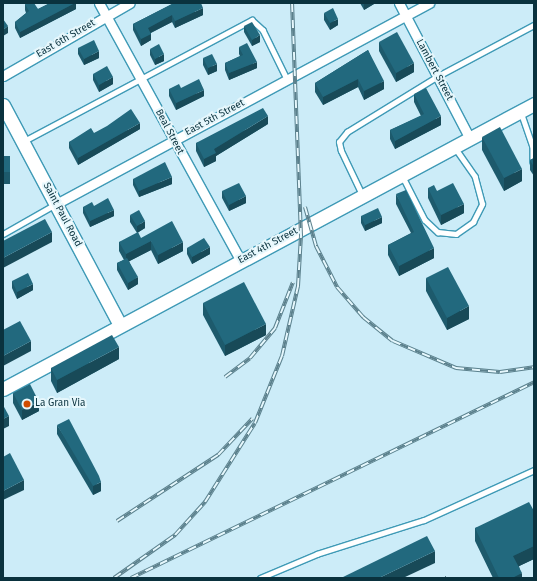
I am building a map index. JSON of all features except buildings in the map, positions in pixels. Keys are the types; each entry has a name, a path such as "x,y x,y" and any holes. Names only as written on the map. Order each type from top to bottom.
{"main road":[{"name":"East 4th Street","path":"3,389 469,137 534,104"},
{"name":"Saint Paul Road","path":"3,105 120,325"}],"street":[{"name":"Beal Street","path":"99,3 173,141 240,260"},
{"name":"East 6th Street","path":"3,76 130,3"},
{"name":"Lambert Street","path":"399,3 469,137"},
{"name":"East 5th Street","path":"56,204 428,3"}],"lane":[{"path":"23,142 140,78 252,20 263,30 287,79"},
{"path":"362,195 339,142 347,132 438,76 534,25"},
{"path":"521,111 533,146 533,162"},
{"path":"401,174 425,220 438,232 456,234 473,222 482,204 475,177 453,146"},
{"name":"East 5th Street","path":"3,234 56,204"},
{"path":"260,578 317,554 424,520 534,470"}],"railway":[{"path":"114,578 175,535 205,502 255,423 282,356 298,286 301,236 292,3"},
{"path":"305,207 316,246 337,287 363,317 393,341 456,368 500,372 534,367"},
{"path":"225,377 250,358 275,328 293,282"},
{"path":"131,578 534,382"},
{"path":"117,521 218,455 252,419"}],"place":[{"name":"La Gran Via","path":"27,404"}]}
